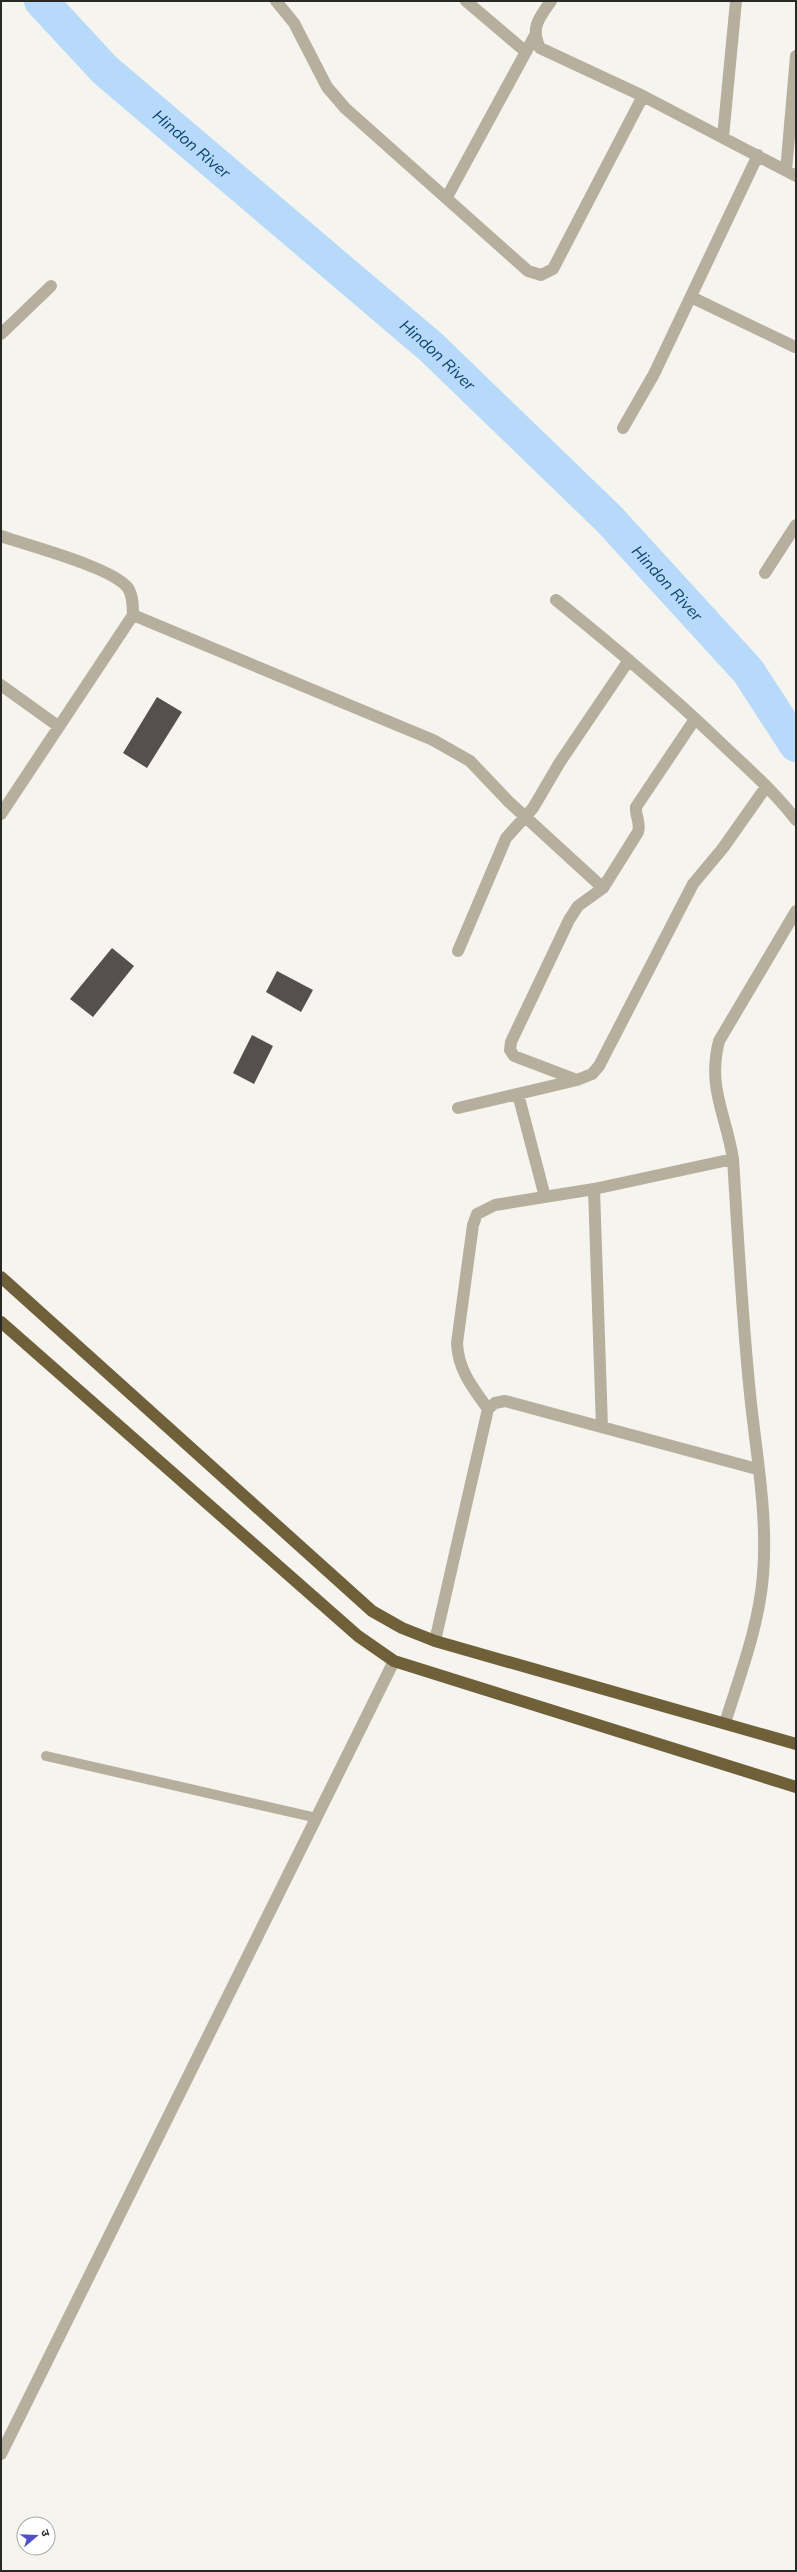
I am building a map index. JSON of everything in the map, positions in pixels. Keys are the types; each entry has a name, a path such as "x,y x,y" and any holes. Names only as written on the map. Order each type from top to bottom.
{"highway":[{"path":"1,1277 372,1611 402,1628 435,1641 796,1744"},
{"path":"1,1322 358,1636 394,1661 796,1787"}],"street":[{"path":"276,1 294,23 327,87 345,108 447,197 528,271 541,275 553,269 643,96"},
{"path":"466,1 526,52"},
{"path":"447,197 534,37 539,19 551,1"},
{"path":"723,137 736,1"},
{"path":"534,37 540,48 643,96 791,173 796,56"},
{"path":"623,428 654,374 758,155"},
{"path":"1,334 51,286"},
{"path":"691,297 796,347"},
{"path":"765,572 796,525"},
{"path":"1,536 114,575 128,588 133,600 133,615 3,807"},
{"path":"556,600 629,660 695,719 766,787 796,820"},
{"path":"133,615 433,740 470,761 525,817 603,888"},
{"path":"458,951 506,838 525,817 629,660"},
{"path":"1,686 58,726"},
{"path":"577,1080 514,1056 510,1050 511,1042 569,920 578,906 603,888 638,832 640,827 635,813 636,807 695,719"},
{"path":"458,1108 577,1080 592,1074 599,1066 693,884 723,848 766,787"},
{"path":"725,1723 752,1639 762,1580 764,1530 744,1333 733,1159 729,1132 714,1081 714,1062 719,1041 796,912"},
{"path":"518,1094 545,1197"},
{"path":"488,1409 470,1384 458,1358 457,1343 473,1226 477,1214 486,1208 594,1189 733,1159"},
{"path":"594,1189 602,1427"},
{"path":"435,1641 488,1409 495,1403 505,1401 757,1469"},
{"path":"1,2454 394,1661"}],"lane":[{"path":"46,1756 317,1818"}],"building":[{"path":"157,697 182,712 147,768 123,753"},
{"path":"112,948 134,966 93,1017 70,999"},
{"path":"277,971 313,990 301,1012 266,992"},
{"path":"252,1035 273,1046 254,1084 233,1073"}],"waterway":[{"name":"Hindon River","path":"41,1 105,70 431,347 609,519 748,671 796,745"}]}
